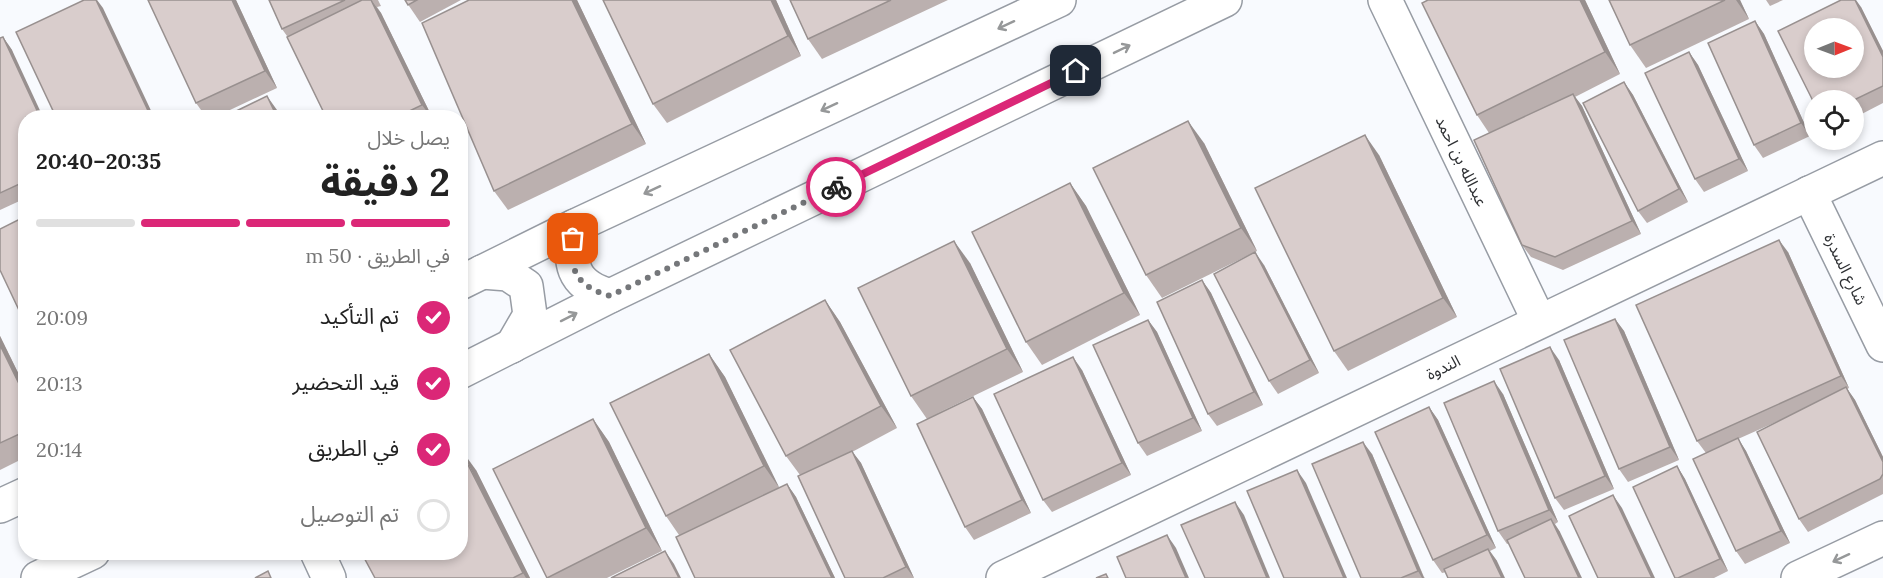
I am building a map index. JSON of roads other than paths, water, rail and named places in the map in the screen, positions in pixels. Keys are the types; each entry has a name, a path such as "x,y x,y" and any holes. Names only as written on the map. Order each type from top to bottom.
{"street":[{"path":"471,278 575,226 1059,0"},
{"path":"468,368 610,296 1225,0"},
{"name":"عبدالله بن احمد","path":"1385,0 1539,321"},
{"name":"الندوة","path":"1003,578 1883,158"},
{"name":"شارع السدرة","path":"1809,193 1883,345"},
{"path":"575,226 571,251 578,277 590,290 610,296"},
{"path":"471,278 508,274 526,286 530,315 512,346"},
{"path":"0,506 18,498"},
{"path":"1798,578 1883,538"},
{"path":"38,578 76,560"},
{"path":"320,560 329,578"}]}
